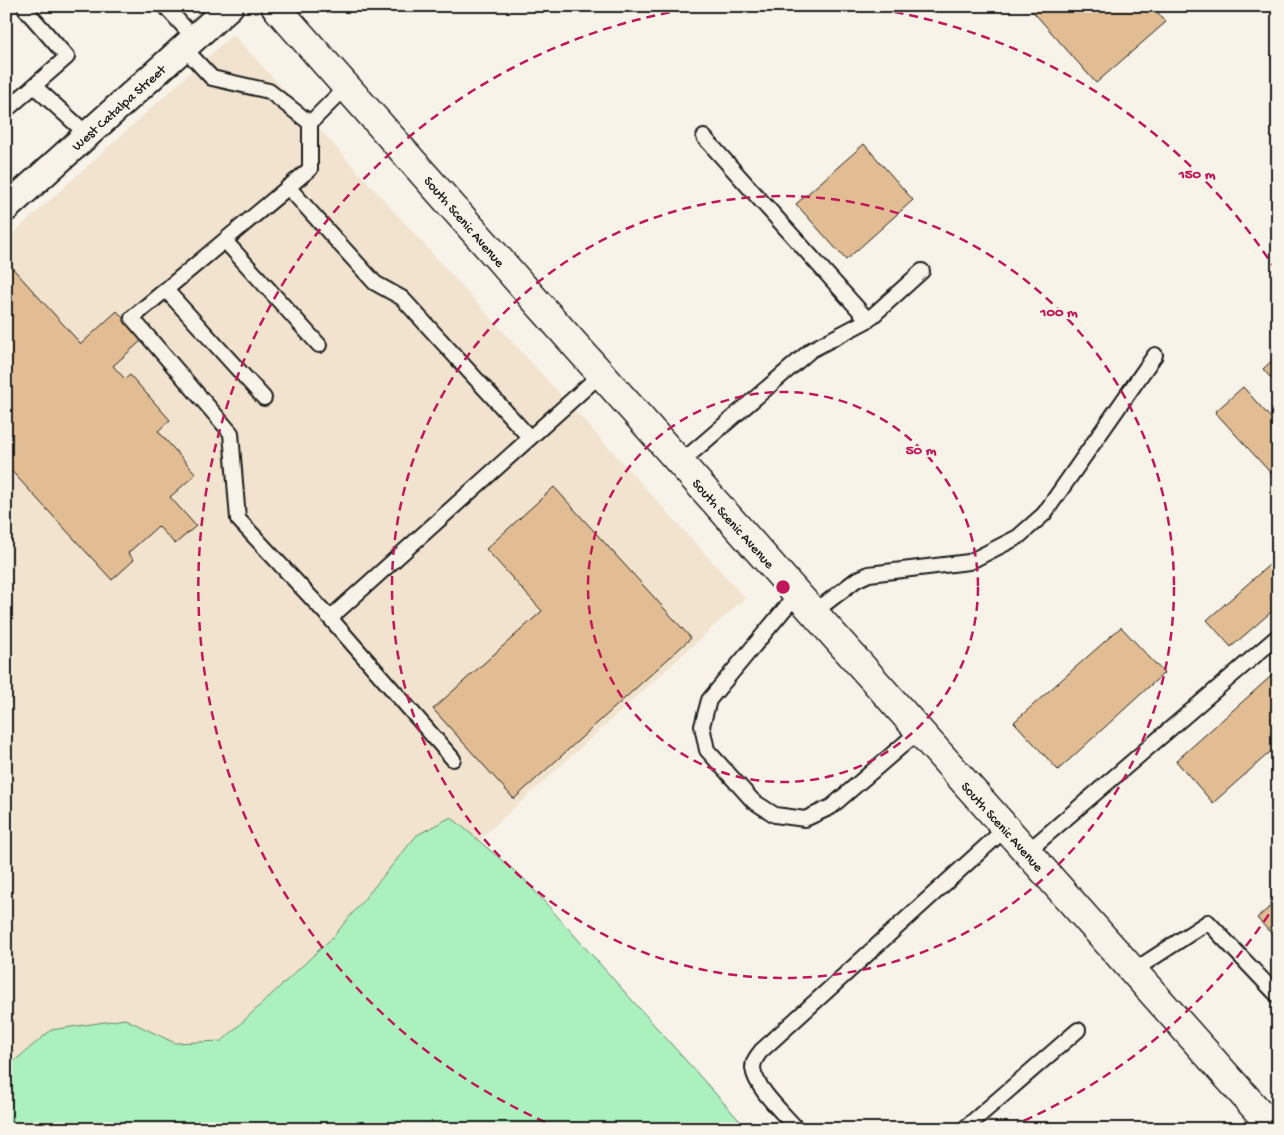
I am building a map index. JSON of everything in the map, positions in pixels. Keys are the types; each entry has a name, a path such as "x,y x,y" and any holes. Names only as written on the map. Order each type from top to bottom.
{"main road":[{"name":"South Scenic Avenue","path":"275,6 1274,1129"}],"street":[{"name":"West Catalpa Street","path":"6,208 230,6"}],"lane":[{"path":"6,100 11,106 67,57 26,10 31,6"},
{"path":"165,6 212,78 269,91 310,123"},
{"path":"34,86 88,135"},
{"path":"346,87 310,123 310,169 132,318 231,433 238,519 330,618 454,759"},
{"path":"704,136 868,320"},
{"path":"288,187 375,283 402,298 530,438"},
{"path":"224,241 319,344"},
{"path":"680,463 811,350 868,320 922,271"},
{"path":"166,290 264,398"},
{"path":"919,731 831,807 805,819 775,815 753,801 707,750 702,726 709,700 805,603 869,574 969,562 1018,537 1044,514 1155,355"},
{"path":"330,618 601,374"},
{"path":"1027,852 1278,636"},
{"path":"797,1129 763,1090 756,1079 754,1060 761,1051 1006,828"},
{"path":"1133,971 1208,922 1278,996"},
{"path":"964,1129 1078,1030"}],"shaded area":[{"path":"233,34 745,598 478,841 451,817 417,835 333,937 222,1041 175,1043 125,1019 51,1030 6,1068 6,240"}],"green space":[{"path":"451,817 525,880 747,1129 6,1129 6,1068 51,1030 125,1019 175,1043 222,1041 333,937 417,835"}],"building":[{"path":"1028,6 1152,6 1166,22 1096,83"},
{"path":"864,144 913,200 846,260 796,204"},
{"path":"6,261 81,344 117,311 142,340 113,366 125,379 130,375 170,420 158,431 196,474 170,497 196,526 175,544 158,526 128,553 134,560 112,580 6,465"},
{"path":"1278,355 1278,386 1263,369"},
{"path":"1243,387 1278,426 1278,481 1215,412"},
{"path":"554,487 691,638 514,799 433,709 542,611 486,549"},
{"path":"1278,557 1278,606 1231,647 1207,620"},
{"path":"1121,627 1164,673 1058,770 1014,722"},
{"path":"1278,670 1278,745 1213,803 1176,761"},
{"path":"1278,900 1278,941 1257,918"}]}
